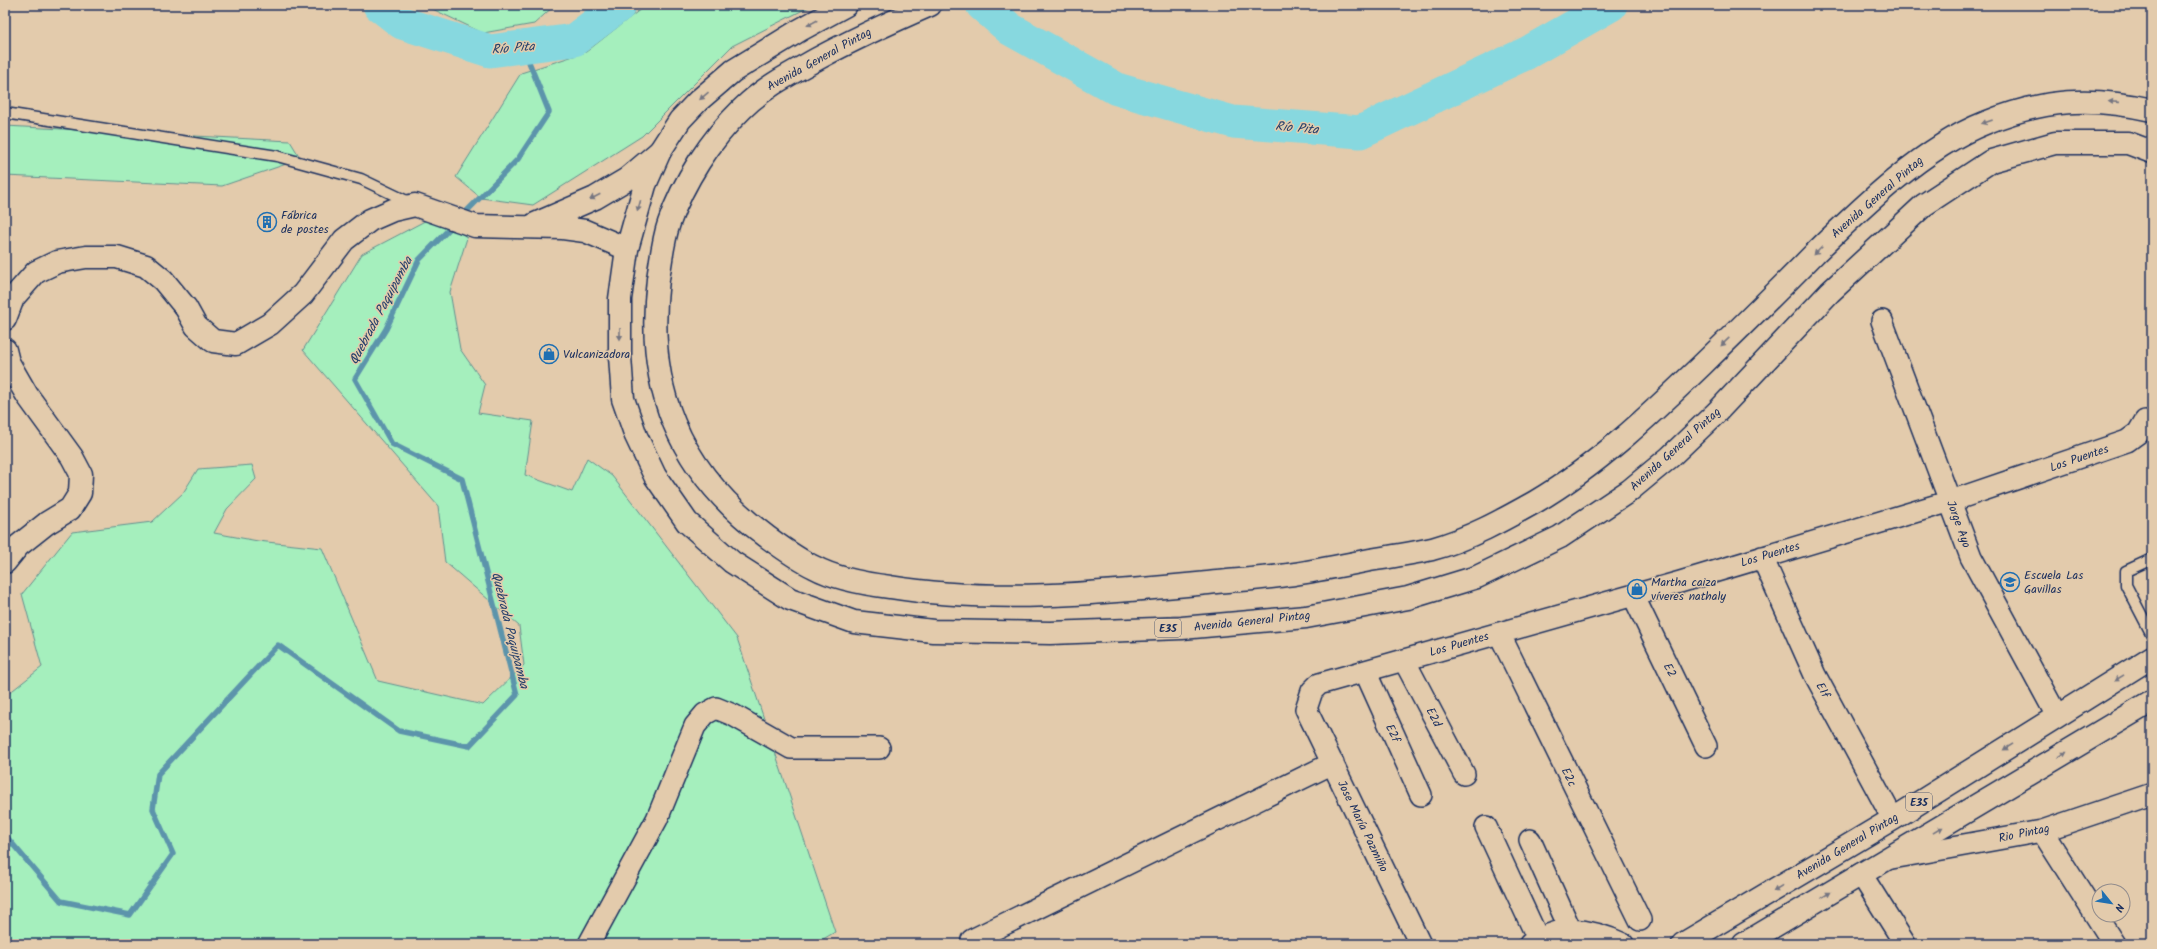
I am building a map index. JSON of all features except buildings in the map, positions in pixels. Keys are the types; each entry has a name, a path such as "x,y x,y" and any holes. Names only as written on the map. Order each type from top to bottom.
{"main road":[{"name":"Avenida General Pintag","path":"846,5 800,30 733,71 698,101 680,120 660,151 645,185 627,249 620,299 620,356 624,399 636,436 655,476 687,522 732,562 790,599 854,622 949,631 1050,633 1182,628 1306,617 1408,598 1477,577 1560,537 1629,491 1670,457 1722,406 1830,292 1930,201 1991,161 2055,144 2128,143 2152,152"},
{"name":"Avenida General Pintag","path":"930,5 868,32 769,85 740,110 711,142 688,183 668,224 654,312 655,350 663,391 674,425 692,459 711,486 734,512 772,541 816,569 869,584 922,592 980,596 1152,588 1287,575 1435,548 1489,528 1539,500 1591,465 1639,426 1843,226 1926,154 1981,124 2031,107 2075,100 2122,103 2152,110"},
{"path":"530,226 595,198 627,179 660,151"},
{"path":"5,319 13,298 36,272 57,262 86,257 117,257 146,266 163,280 186,308 196,326 213,341 236,344 270,324 303,294 344,240 370,220 393,210 422,207 475,226 499,228 530,226 585,231 627,249"},
{"path":"5,350 8,362 27,395 72,458 81,474 80,493 70,509 47,523 18,546 5,562"},
{"name":"Avenida General Pintag","path":"1683,944 1893,818 2152,657"},
{"path":"1744,944 1861,874 1892,858 2152,701"}],"street":[{"name":"Jorge Ayo","path":"1882,321 1971,556 2057,716"},
{"name":"Los Puentes","path":"1306,708 1312,691 1319,684 1633,595 1950,501 2128,441 2138,433 2145,421"},
{"name":"E1f","path":"1762,557 1815,675 1893,818"},
{"name":"E2","path":"1633,595 1706,746"},
{"name":"E2c","path":"1499,633 1640,920"},
{"name":"E2d","path":"1404,660 1464,774"},
{"name":"E2f","path":"1365,671 1421,795"},
{"path":"589,944 657,819 695,726 705,714 716,708 733,715 791,748 880,748"},
{"name":"Jose María Pazmiño","path":"1306,708 1420,944"},
{"path":"972,940 1333,763"},
{"name":"Rio Pintag","path":"1892,858 2042,831 2152,794"},
{"path":"1486,827 1534,941 1570,930 1612,939 1623,944"},
{"path":"2042,831 2114,944"},
{"path":"1530,840 1570,930"},
{"path":"1861,874 1905,944"}],"lane":[{"path":"5,114 277,156 361,179 422,207"},
{"path":"2152,559 2126,572 2124,578 2152,635"}],"green space":[{"path":"424,5 555,5 534,24 483,33"},
{"path":"646,5 813,5 732,46 642,136 533,205 481,198 456,177 521,73 586,52"},
{"path":"5,126 290,141 301,159 222,186 5,176"},
{"path":"440,213 467,238 450,292 460,349 485,385 478,413 533,421 525,475 572,492 587,458 612,476 737,638 835,932 815,944 5,944 5,694 8,694 42,667 22,594 72,532 152,522 183,493 198,469 252,465 256,479 227,509 214,533 258,541 322,548 378,681 483,705 524,665 519,626 445,562 438,506 303,350 362,254"}],"waterway":[{"name":"Río Pita","path":"379,5 402,23 490,51 574,40 620,5"},
{"name":"Río Pita","path":"982,5 1010,29 1117,89 1233,122 1360,132 1527,53 1611,5"},
{"name":"Quebrada Paquipamba","path":"462,216 518,159 549,112 527,57"},
{"name":"Quebrada Paquipamba","path":"5,835 61,901 130,915 173,854 153,809 158,774 278,645 399,731 469,746 517,695 462,479 392,444 355,379 386,329 419,260 455,223"}],"place":[{"name":"Fábrica de postes","path":"267,222"},
{"name":"Vulcanizadora","path":"549,354"},
{"name":"Escuela Las Gavillas","path":"2010,582"},
{"name":"Martha caiza víveres nathaly","path":"1637,589"}]}
